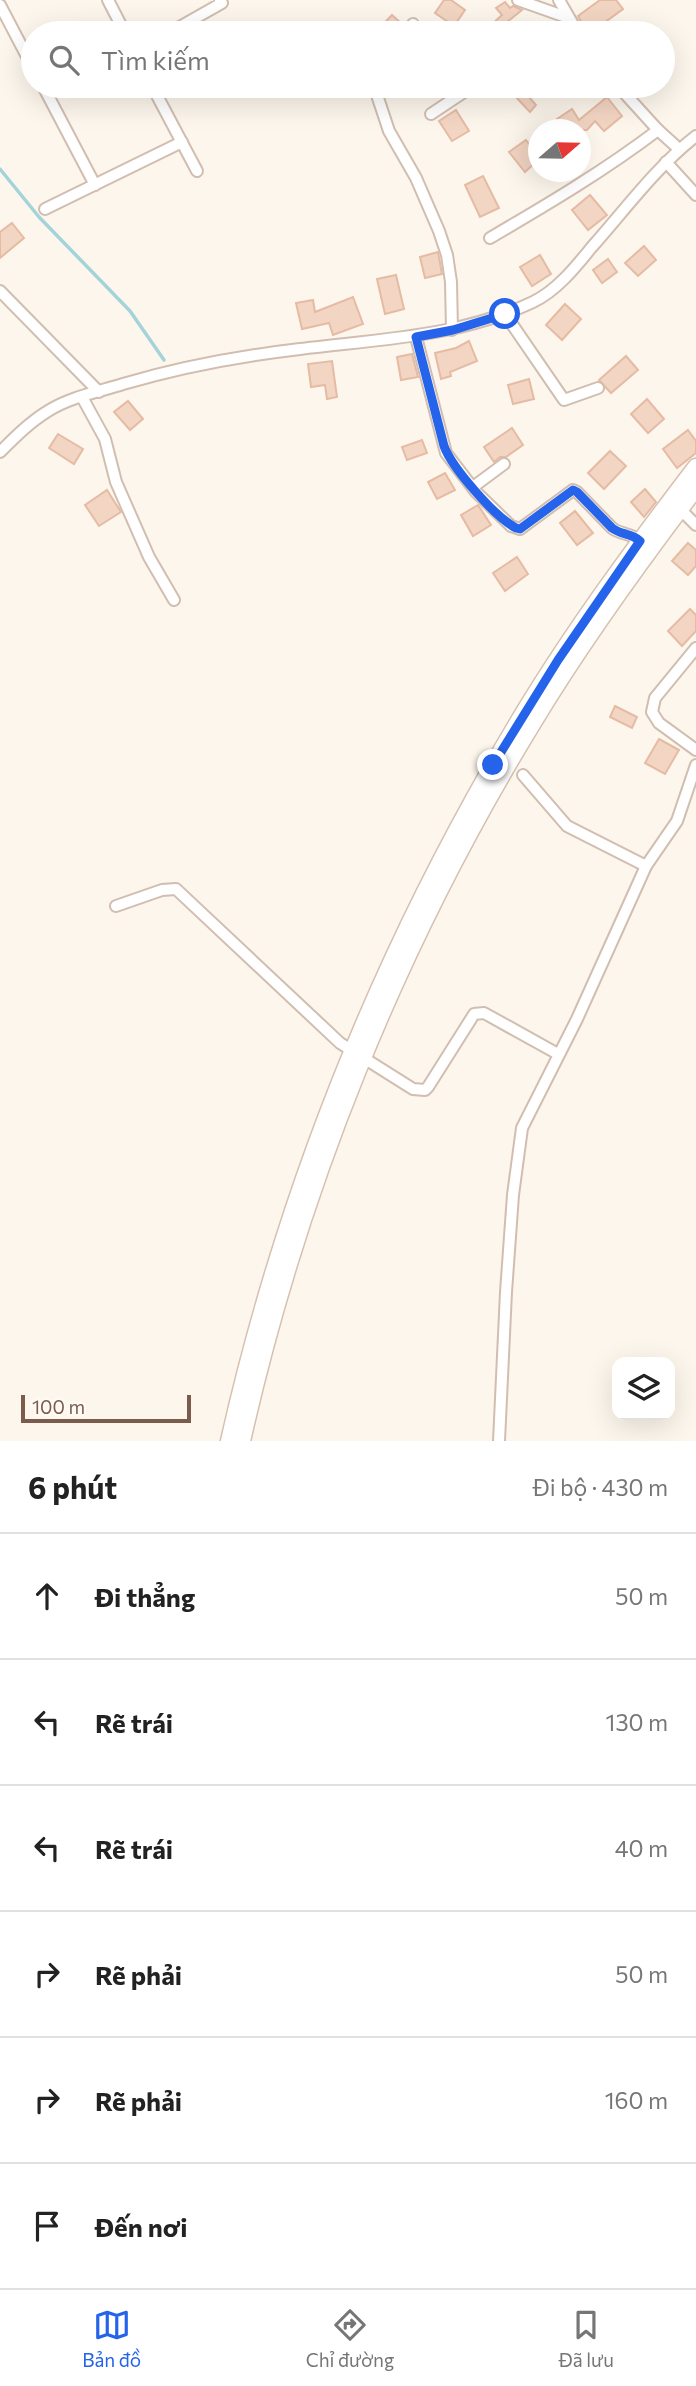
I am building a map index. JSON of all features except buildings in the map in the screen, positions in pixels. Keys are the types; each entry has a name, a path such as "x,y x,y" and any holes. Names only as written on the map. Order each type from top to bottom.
{"main road":[{"path":"242,1441 265,1345 301,1225 357,1054 406,930 462,819 518,723 640,541 696,467"},
{"path":"229,1441 253,1342 289,1221 309,1161 357,1054 444,880 503,772 589,636 696,488"}],"street":[{"path":"108,0 119,21"},
{"path":"518,0 568,20"},
{"path":"559,0 568,20"},
{"path":"189,21 223,1"},
{"path":"0,5 21,45"},
{"path":"49,98 95,185"},
{"path":"158,98 197,171"},
{"path":"378,98 389,131 416,178 447,255 453,330"},
{"path":"431,114 455,98"},
{"path":"629,98 657,130 679,149"},
{"path":"490,238 622,158 657,130"},
{"path":"0,452 49,410 82,397 193,365 453,330 505,314 536,300 556,286 666,162 696,136"},
{"path":"45,209 181,142"},
{"path":"666,162 696,195"},
{"path":"0,292 99,392"},
{"path":"505,314 564,400 598,388"},
{"path":"416,337 450,460 511,526 520,529 573,490 618,533 628,534 640,541"},
{"path":"82,397 105,439 116,482 138,532 174,600"},
{"path":"473,487 504,464"},
{"path":"680,509 696,525"},
{"path":"696,648 655,698 652,712 659,723 696,750"},
{"path":"499,1441 506,1292 522,1128 646,866 677,821 696,765"},
{"path":"523,775 567,826 646,866"},
{"path":"116,906 172,888 184,896 340,1043 406,1086 425,1090 471,1019 479,1013 484,1013 558,1054"}],"waterway":[{"path":"0,169 39,217 130,311 164,360"}],"route":[{"path":"493,765 592,608 640,541 628,534 618,533 573,490 520,529 511,526 476,492 450,460 416,337 453,330 505,314"}]}
